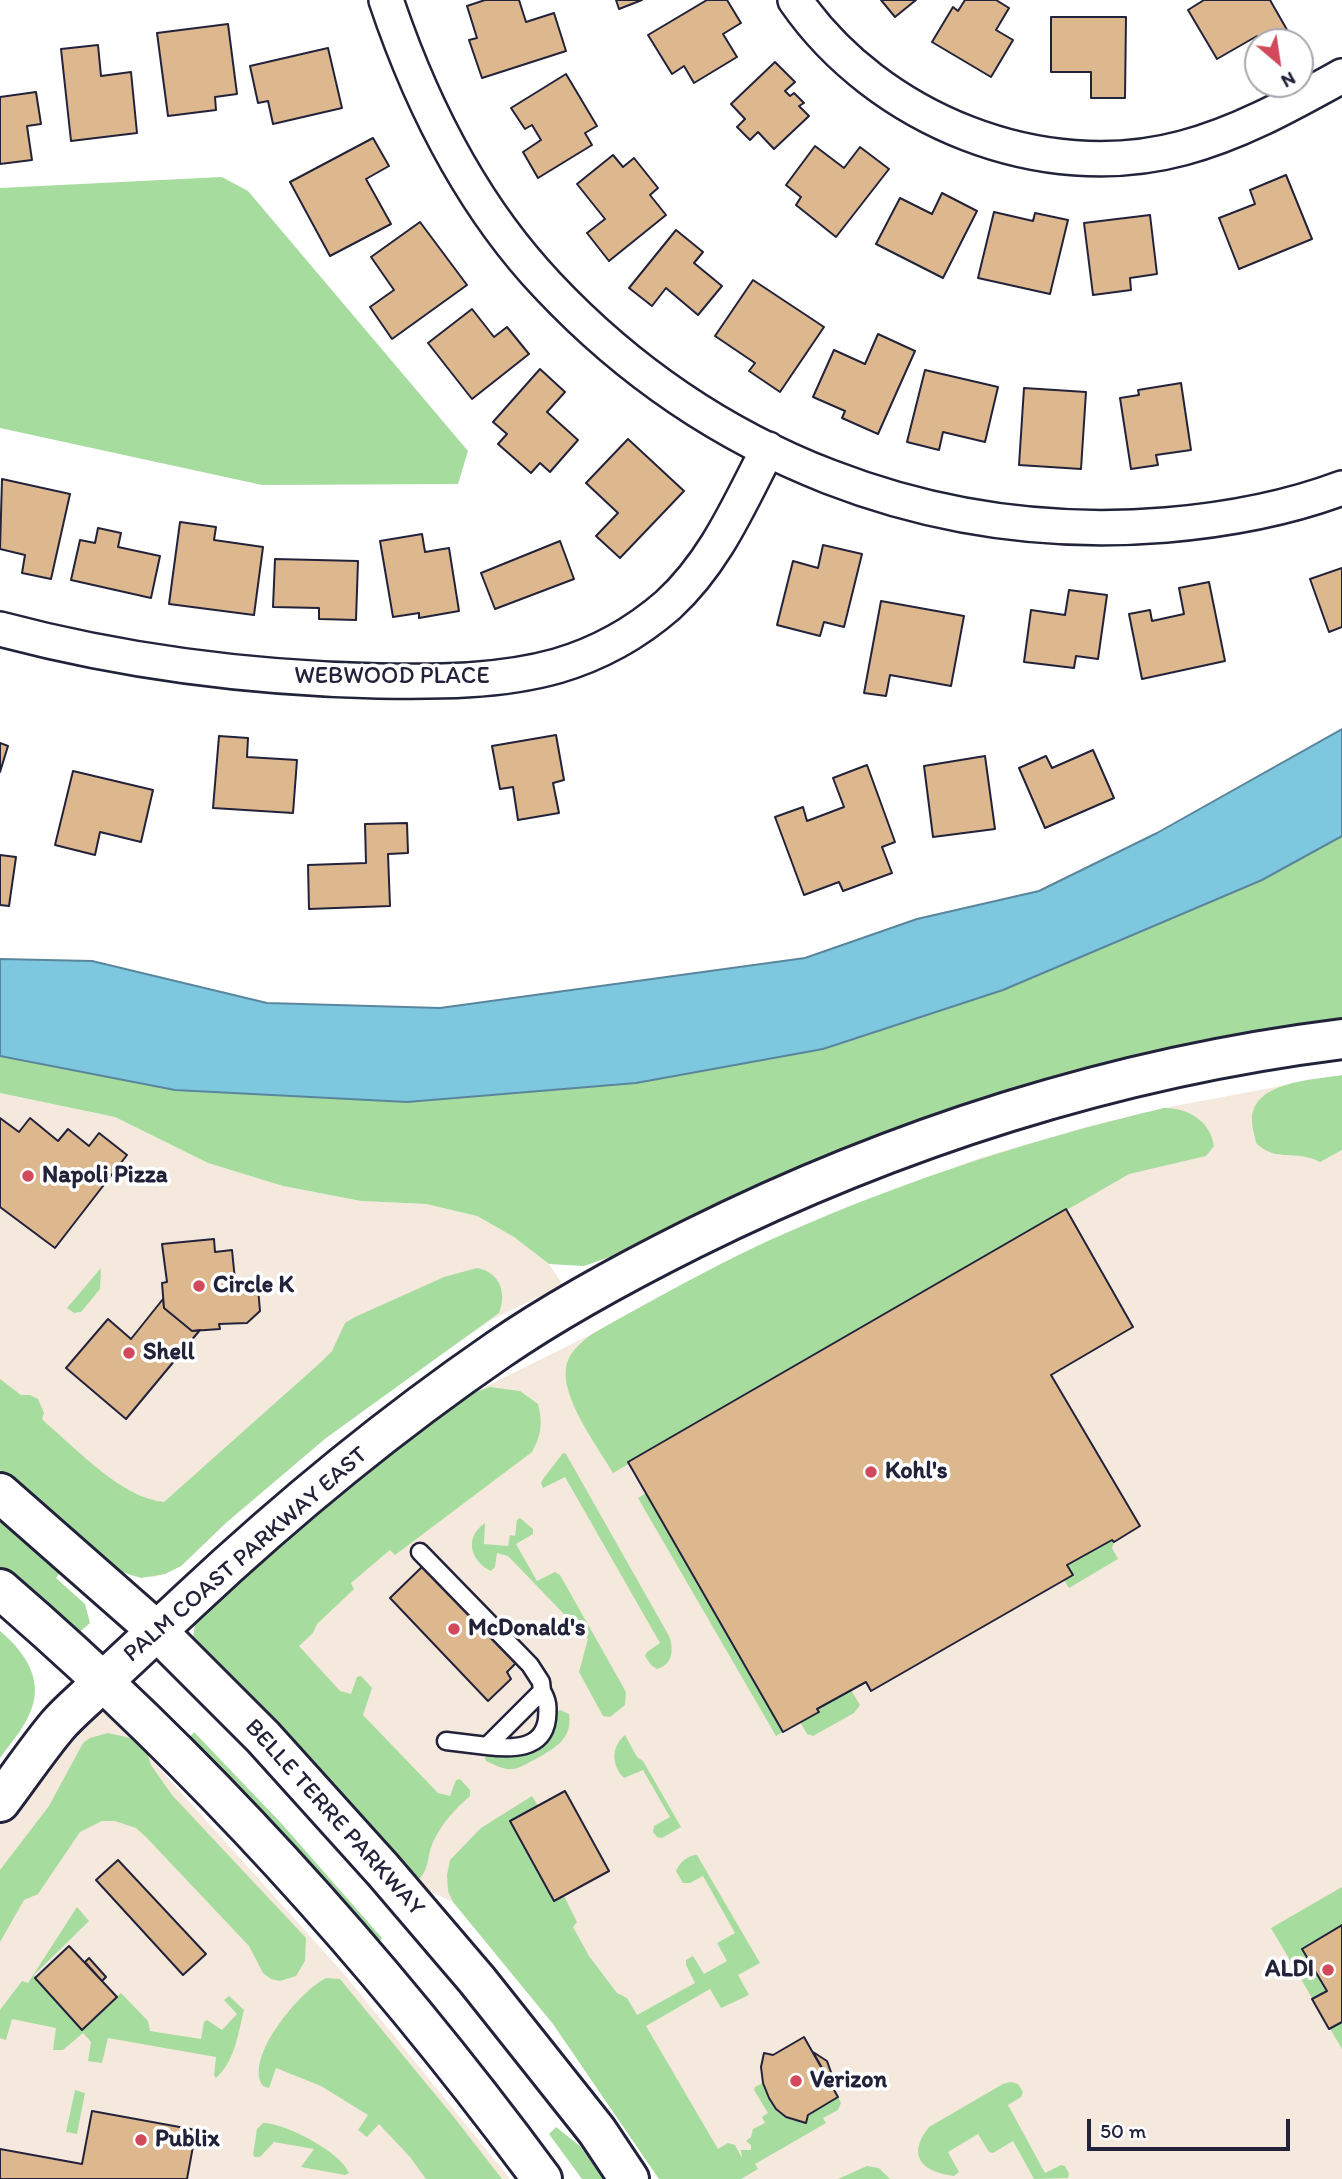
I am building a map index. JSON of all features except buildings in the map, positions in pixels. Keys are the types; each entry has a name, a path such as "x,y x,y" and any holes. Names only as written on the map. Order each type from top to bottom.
{"main road":[{"name":"PALM COAST PARKWAY EAST","path":"0,1802 59,1723 276,1521 417,1409 519,1336 620,1277 692,1239 837,1173 1018,1108 1163,1071 1342,1039"},
{"name":"BELLE TERRE PARKWAY","path":"0,1493 157,1631 262,1738 435,1930 597,2131 629,2179"},
{"path":"0,1589 104,1681 217,1796 348,1938 467,2081 542,2179"}],"street":[{"path":"386,0 425,101 461,168 500,226 538,275 575,313 640,370 675,395 768,449 840,481 904,503 958,515 1022,524 1105,528 1181,524 1258,512 1342,488"},
{"path":"795,0 821,33 843,55 913,108 966,133 1054,155 1123,159 1183,149 1248,125 1342,76"},
{"name":"WEBWOOD PLACE","path":"0,629 54,643 155,662 258,675 410,682 534,672 604,648 667,606 709,559 768,449"}],"lane":[{"path":"420,1552 530,1665 541,1682 548,1702 546,1723 541,1735 531,1743 520,1747 446,1741"},
{"path":"487,1746 542,1691"}],"shaded area":[{"path":"1313,1080 1342,1129 1342,2179 659,2179 553,2024 453,1902 414,1884 195,1624 443,1413 473,1393 592,1334 724,1262 848,1207 980,1158 1086,1127 1164,1108"},
{"path":"0,1093 115,1117 208,1163 283,1186 361,1201 426,1204 477,1216 514,1237 549,1264 563,1285 493,1319 326,1438 227,1522 181,1566 154,1577 131,1576 82,1542 0,1470"},
{"path":"98,1700 344,1974 510,2179 0,2179 0,1821 59,1739"}],"green space":[{"path":"222,177 248,191 468,451 458,484 262,485 0,428 0,188"},
{"path":"1342,836 1342,1024 754,1192 624,1252 584,1266 549,1264 514,1237 477,1216 426,1204 361,1201 283,1186 208,1163 115,1117 0,1093 0,1056 175,1090 407,1102 636,1083 823,1049 1003,990 1262,880"},
{"path":"1342,1075 1342,1150 1320,1162 1302,1156 1271,1153 1256,1143 1252,1121 1254,1108 1262,1098 1286,1085"},
{"path":"1164,1108 1190,1113 1203,1123 1214,1146 1206,1156 1129,1174 613,1473 581,1420 568,1390 566,1376 567,1363 574,1350 592,1334 692,1279 795,1229 885,1192 1023,1146"},
{"path":"101,1268 100,1289 81,1312 74,1313 67,1308"},
{"path":"477,1268 491,1274 500,1284 502,1298 499,1313 326,1438 227,1522 181,1566 165,1574 141,1578 116,1570 0,1470 0,1379 21,1395 38,1399 44,1413 42,1419 102,1472 132,1492 164,1502 320,1363 332,1351 345,1323 444,1277"},
{"path":"490,1387 520,1391 538,1404 540,1429 532,1452 395,1555 390,1550 351,1583 354,1589 317,1624 313,1633 299,1646 340,1691 351,1694 357,1677 361,1676 372,1688 363,1715 438,1793 450,1796 456,1780 460,1779 470,1790 470,1796 438,1833 426,1868 414,1884 192,1644 195,1624 237,1580 356,1479 443,1413 473,1393"},
{"path":"563,1453 669,1636 671,1656 662,1667 657,1669 645,1656 660,1643 565,1477 543,1488 543,1479"},
{"path":"646,1493 783,1732 776,1736 638,1498"},
{"path":"0,1509 65,1566 56,1578 85,1604 90,1623 76,1635 0,1568"},
{"path":"520,1518 533,1529 533,1534 516,1544 537,1581 555,1572 560,1575 626,1692 625,1705 610,1717 603,1716 579,1672 588,1639 508,1556 497,1553 495,1567 491,1571 474,1555 474,1535 485,1523 484,1544 508,1546 510,1535 515,1536 517,1520"},
{"path":"1112,1540 1112,1548 1118,1559 1069,1588 1064,1580 1073,1575 1067,1565"},
{"path":"0,1631 18,1649 31,1669 35,1692 25,1723 0,1758"},
{"path":"851,1690 860,1705 854,1713 813,1736 807,1734 800,1722"},
{"path":"560,1710 569,1714 569,1723 568,1731 560,1743 516,1768 502,1768 486,1761 485,1758 489,1754 519,1755 529,1752"},
{"path":"194,1732 281,1823 382,1938 375,1947 202,1754 203,1750 190,1737"},
{"path":"108,1733 130,1738 147,1753 151,1765 172,1795 306,1938 305,1961 296,1976 280,1981 263,1973 249,1946 146,1837 136,1828 115,1821 102,1821 80,1832 38,1894 24,1900 0,1942 0,1870 49,1806 83,1743"},
{"path":"625,1735 681,1827 662,1838 653,1832 654,1826 670,1817 643,1770 624,1778 615,1762 615,1750"},
{"path":"532,1796 538,1806 510,1822 554,1901 564,1896 577,1922 573,1927 589,1956 617,1993 627,1998 637,2015 695,1983 686,1960 693,1956 704,1974 727,1961 717,1943 735,1933 703,1876 690,1883 683,1883 676,1871 690,1856 697,1855 760,1963 738,1975 749,1995 721,2008 710,1989 646,2026 718,2149 728,2143 735,2145 742,2158 741,2150 751,2150 751,2145 746,2141 751,2137 753,2129 765,2123 762,2117 768,2113 754,2090 763,2083 778,2109 790,2118 806,2123 808,2115 838,2097 841,2103 838,2110 823,2118 826,2123 755,2164 758,2169 741,2179 659,2179 553,2024 453,1902 448,1891 450,1860 481,1828"},
{"path":"1342,1887 1342,2049 1271,1928"},
{"path":"77,1907 89,1921 34,1975 35,1978 82,2030 121,1993 148,2021 150,2031 201,2039 204,2022 207,2020 222,2030 237,2014 224,2000 229,1996 244,2010 232,2055 216,2078 216,2057 108,2038 102,2063 88,2061 91,2042 83,2033 63,2050 53,2050 56,2028 12,2019 6,2040 0,2038 0,2010 22,1981 28,1983"},
{"path":"326,1978 340,1979 502,2179 426,2179 410,2157 379,2124 367,2137 358,2130 368,2115 321,2086 276,2068 269,2088 263,2086 259,2074 261,2059 268,2043 290,2010"},
{"path":"1011,2082 1018,2084 1023,2092 1021,2097 1008,2105 1045,2173 1061,2165 1065,2166 1068,2178 1034,2179 1013,2141 993,2153 989,2152 978,2134 948,2152 959,2172 954,2176 933,2171 921,2161 919,2146 929,2127"},
{"path":"75,2090 85,2093 77,2134 66,2132"},
{"path":"263,2123 285,2128 311,2140 335,2156 349,2173 345,2175 301,2167 314,2149 274,2142 260,2157 255,2157 253,2155 257,2129"},
{"path":"556,2127 580,2146 603,2179 582,2179 549,2134"},
{"path":"867,2166 879,2168 890,2179 838,2179"}],"water":[{"path":"1342,729 1342,836 1262,880 1003,990 823,1049 636,1083 407,1102 175,1090 0,1056 0,959 92,961 267,1003 440,1008 805,958 917,919 1039,891 1157,833"}],"place":[{"name":"Napoli Pizza","path":"28,1176"},
{"name":"Circle K","path":"199,1286"},
{"name":"Shell","path":"129,1353"},
{"name":"Kohl's","path":"871,1472"},
{"name":"McDonald's","path":"454,1629"},
{"name":"ALDI","path":"1328,1970"},
{"name":"Verizon","path":"796,2081"},
{"name":"Publix","path":"141,2140"}]}
